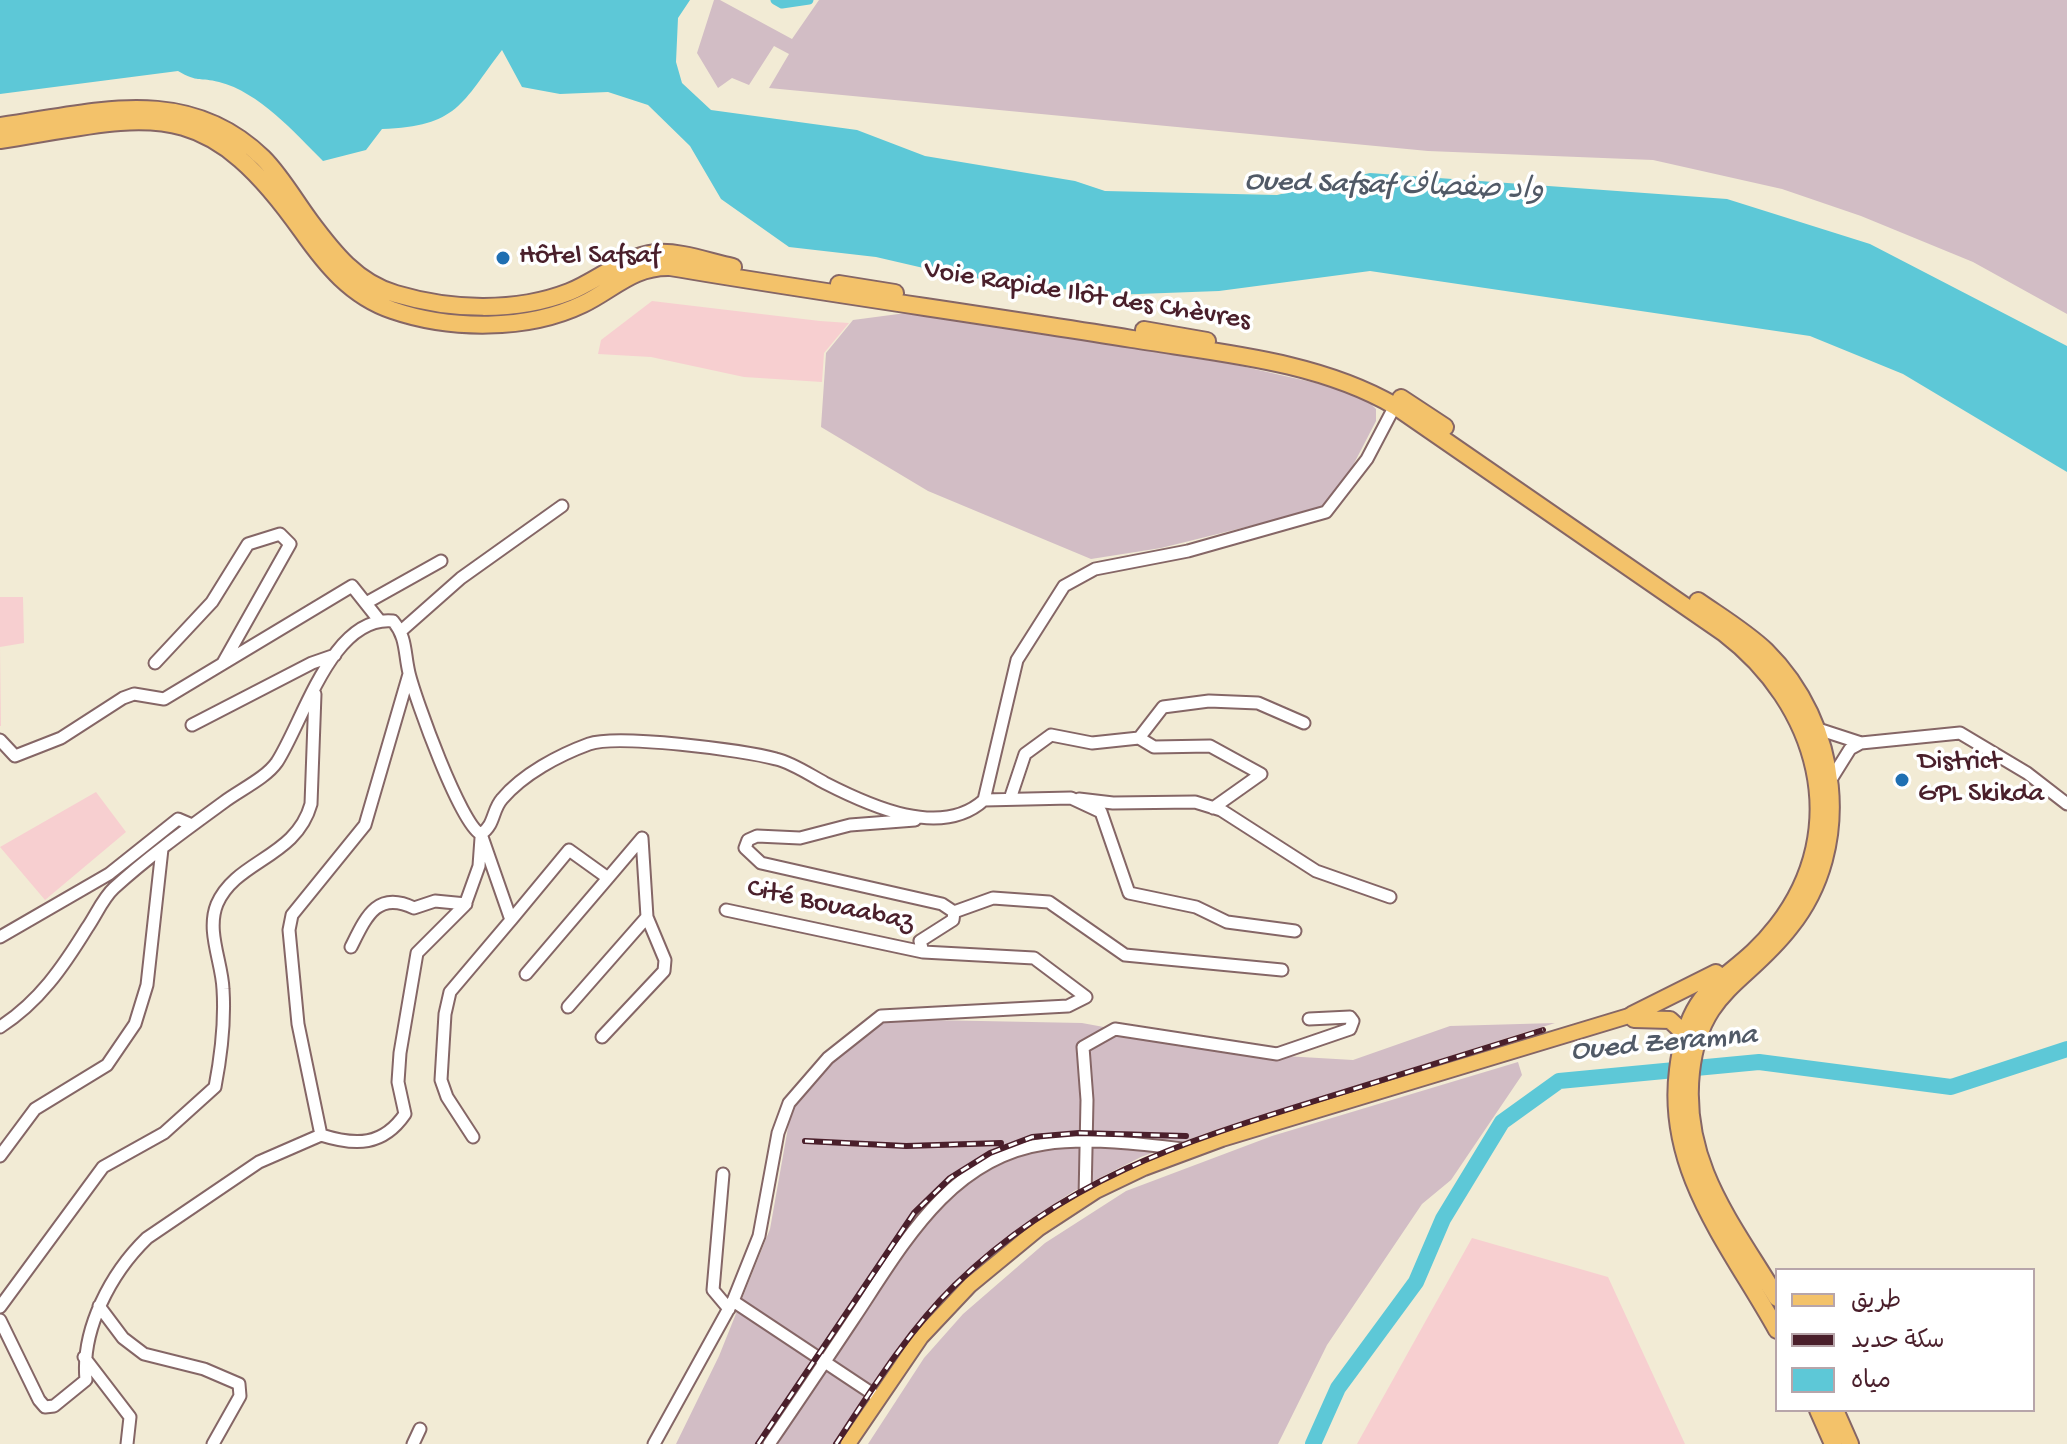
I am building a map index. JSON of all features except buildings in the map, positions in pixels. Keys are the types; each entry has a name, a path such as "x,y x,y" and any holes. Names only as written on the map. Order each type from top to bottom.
{"highway":[{"name":"Voie Rapide Ilôt des Chèvres","path":"0,126 127,108 179,111 207,120 236,136 265,160 347,266 365,280 415,299 482,307 544,299 589,283 619,264 659,253 788,276 1167,334 1302,359 1362,377 1754,655 1795,713 1810,750 1817,782 1818,815 1807,872 1779,924 1759,946 1715,981 1703,1006"},
{"name":"Voie Rapide Ilôt des Chèvres","path":"0,140 140,121 173,123 201,132 229,148 255,170 321,258 348,286 373,302 409,314 473,323 531,321 584,304 638,270 670,267 1052,326 1288,367 1339,379 1398,402 1744,633 1793,684 1818,729 1829,782 1832,824 1822,868 1810,897 1771,951 1703,1006"},
{"path":"1632,1017 1673,997 1759,946"},
{"path":"1632,1017 1703,1006"},
{"path":"1703,1006 1688,1039 1680,1137 1695,1189 1775,1327"},
{"path":"1632,1017 1670,1020 1688,1039"},
{"path":"1683,1090 1705,1177 1775,1295"},
{"path":"1819,1412 1833,1444"},
{"path":"1836,1412 1850,1444"}],"main road":[{"path":"848,1444 921,1337 970,1285 1038,1229 1085,1198 1190,1150 1550,1037 1632,1017"}],"street":[{"path":"954,912 942,904 761,863 745,848 748,840 757,836 800,838 850,825 941,819 973,810 984,800 1017,660 1064,586 1095,569 1188,551 1326,512 1367,459 1398,402"},
{"path":"401,631 461,578 562,506"},
{"path":"155,663 212,602 248,544 280,534 290,544 223,664"},
{"path":"366,603 441,561"},
{"path":"0,740 15,756 61,738 123,698 134,694 164,699 352,586 379,620"},
{"path":"0,1027 20,1014 58,975 112,890 192,825 274,766 296,730 315,685 336,655 358,628 379,620 393,621 401,631 409,673 450,786 470,825 481,834 511,920"},
{"path":"192,725 312,663 336,655"},
{"path":"321,1135 298,1024 289,930 292,915 365,825 409,673"},
{"path":"0,1307 103,1167 164,1133 215,1087 223,989 213,925 218,903 235,882 284,846 306,821 311,804 315,685"},
{"path":"1139,738 1163,707 1209,701 1258,703 1304,723"},
{"path":"1818,729 1861,743"},
{"path":"1829,782 1850,749 1861,743 1960,733 2027,773 2067,804"},
{"path":"1010,799 1025,754 1051,735 1092,743 1139,738 1154,747 1217,748 1261,774 1213,808"},
{"path":"0,1320 45,1407 54,1406 86,1380 84,1356 99,1306 134,1251 147,1238 259,1162 321,1135 341,1141 373,1140 392,1134 405,1114 398,1082 400,1053 417,953 466,904 479,866 481,834 492,824 500,800 534,771 592,743 686,745 778,759 844,793 907,814 941,819"},
{"path":"984,800 1071,798 1113,803 1195,802 1213,808 1316,871 1390,897"},
{"path":"1071,798 1101,812 1129,893 1196,907 1227,922 1295,931"},
{"path":"0,937 109,874 178,819 192,825"},
{"path":"526,974 642,838 647,917 665,960 664,971 602,1037"},
{"path":"0,1156 35,1109 107,1065 135,1024 147,985 162,849"},
{"path":"473,1137 447,1097 441,1080 445,1014 450,992 569,850 608,878"},
{"path":"954,912 993,898 1049,902 1125,955 1282,970"},
{"path":"351,947 366,917 384,902 399,901 414,908 435,901 466,904"},
{"name":"Cité Bouaabaz","path":"726,910 923,952 1034,958 1086,997 1068,1006 881,1016 864,1026 828,1058 789,1103 778,1133 759,1236 731,1305"},
{"path":"923,952 918,943 953,920 954,912"},
{"path":"568,1007 647,917"},
{"path":"1085,1198 1083,1047 1115,1029 1277,1054 1350,1029 1353,1021 1350,1017 1309,1019"},
{"path":"769,1444 918,1221 941,1197 985,1166 1014,1152 1042,1144 1086,1142 1190,1150"},
{"path":"723,1174 713,1290 731,1305 879,1398"},
{"path":"654,1444 731,1305"},
{"path":"99,1306 123,1338 144,1354 204,1369 239,1384 240,1396 213,1444"},
{"path":"84,1356 130,1417 127,1444"},
{"path":"413,1444 420,1429"}],"shaded area":[{"path":"714,0 720,0 792,39 819,0 2067,0 2067,314 1973,262 1861,216 1782,189 1653,160 1428,151 769,88 789,54 774,46 749,85 732,78 718,88 697,53"},
{"path":"652,301 849,323 824,353 822,382 744,377 651,357 598,354 601,340"},
{"path":"906,313 1232,364 1329,386 1367,400 1376,409 1376,421 1346,479 1323,508 1161,548 1091,559 928,491 821,427 826,353 853,320"},
{"path":"0,597 23,597 24,643 0,647"},
{"path":"96,792 126,832 45,900 0,847"},
{"path":"880,1019 1082,1023 1250,1054 1353,1060 1450,1026 1555,1023 1215,1130 1141,1157 1074,1191 1031,1219 957,1280 925,1317 836,1444 676,1444 719,1356 770,1229 792,1105 815,1076"},
{"path":"1518,1062 1522,1075 1451,1180 1422,1204 1327,1345 1278,1444 868,1444 924,1358 963,1314 1045,1243 1126,1191 1272,1136"},
{"path":"1472,1238 1608,1277 1685,1444 1357,1444"}],"water":[{"name":"Oued Safsaf واد صفصاف","path":"0,0 690,0 678,18 676,62 682,83 711,110 857,130 925,156 1075,181 1105,191 1277,195 1370,173 1727,199 1870,244 2067,346 2067,472 1903,374 1810,336 1370,271 1219,291 1111,295 958,276 876,257 789,247 721,199 690,146 648,105 608,92 560,94 522,87 502,50 466,98 443,117 407,127 382,129 366,150 323,161 276,115 248,95 234,87 178,71 0,94"}],"waterway":[{"path":"775,0 782,4 809,0"},
{"name":"Oued Zeramna","path":"1313,1444 1338,1388 1416,1282 1443,1219 1502,1122 1559,1081 1759,1062 1951,1087 2067,1049"}],"railway":[{"path":"836,1444 906,1341 955,1285 996,1249 1081,1192 1125,1169 1218,1132 1543,1030"},
{"path":"758,1444 914,1213 950,1178 990,1153 1032,1137 1079,1133 1186,1136"},
{"path":"805,1141 906,1146 1001,1143"}],"place":[{"name":"Hôtel Safsaf","path":"503,258"},
{"name":"District GPL Skikda","path":"1902,780"}]}
